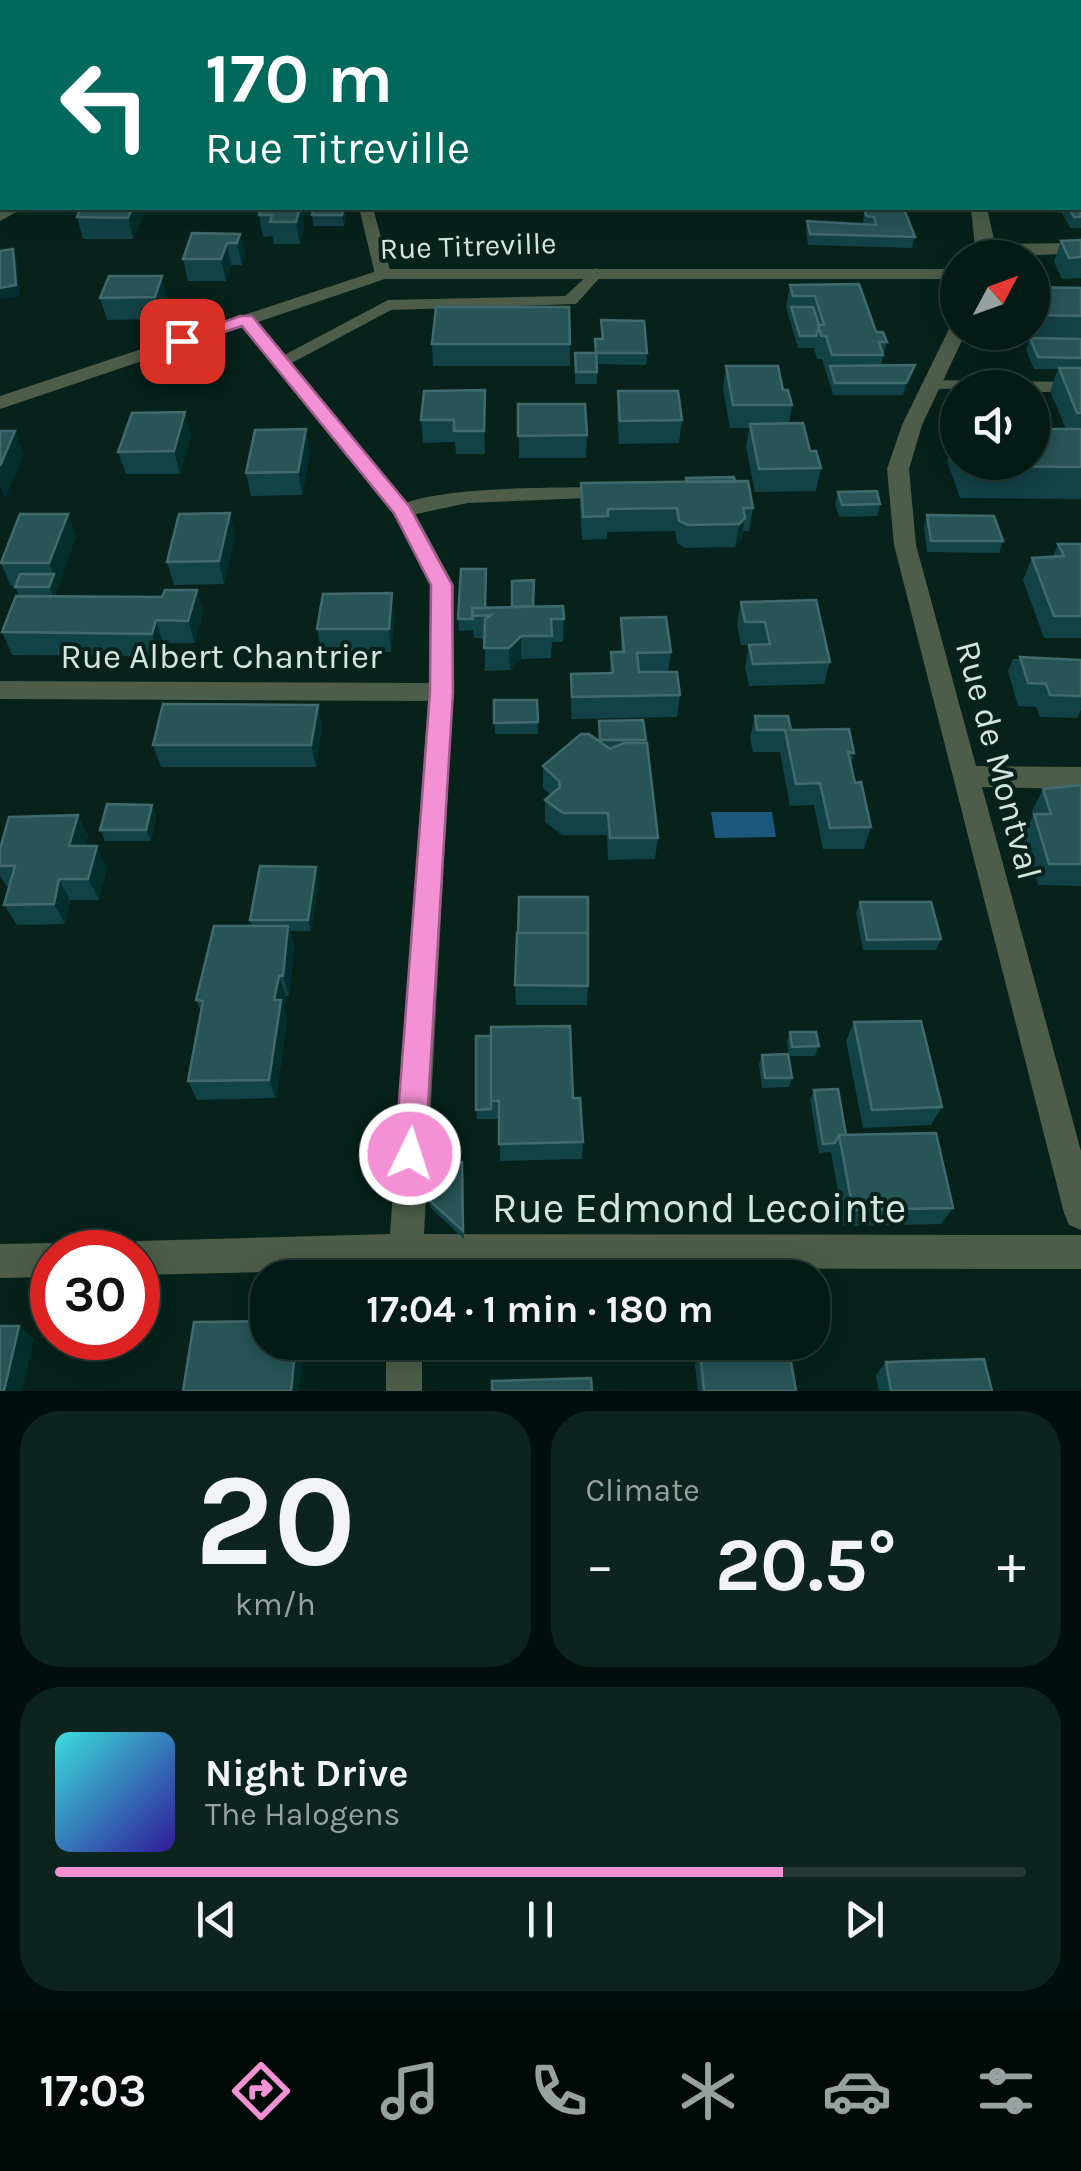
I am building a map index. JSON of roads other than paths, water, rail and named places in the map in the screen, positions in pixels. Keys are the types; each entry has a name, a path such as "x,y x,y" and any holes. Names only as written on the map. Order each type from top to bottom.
{"street":[{"path":"979,210 984,240"},
{"path":"1050,250 1081,248"},
{"name":"Rue Titreville","path":"0,403 383,274 940,274"},
{"path":"246,319 402,510 442,585 441,692 404,1260"},
{"name":"Rue de Montval","path":"948,350 898,469 905,545 1081,1214"},
{"name":"Rue Albert Chantrier","path":"0,690 441,692"},
{"path":"968,776 1081,778"},
{"name":"Rue Edmond Lecointe","path":"630,1260 1081,1252"},
{"name":"Rue Edmond Lecointe","path":"160,1258 250,1261"},
{"path":"0,1261 30,1260"},
{"path":"404,1360 404,1391"}],"lane":[{"path":"370,210 383,274"},
{"path":"282,361 388,305 570,301 596,274"},
{"path":"930,385 1081,388"},
{"path":"402,510 468,497 634,492"}],"water":[{"path":"711,812 772,812 776,837 715,838"}]}
